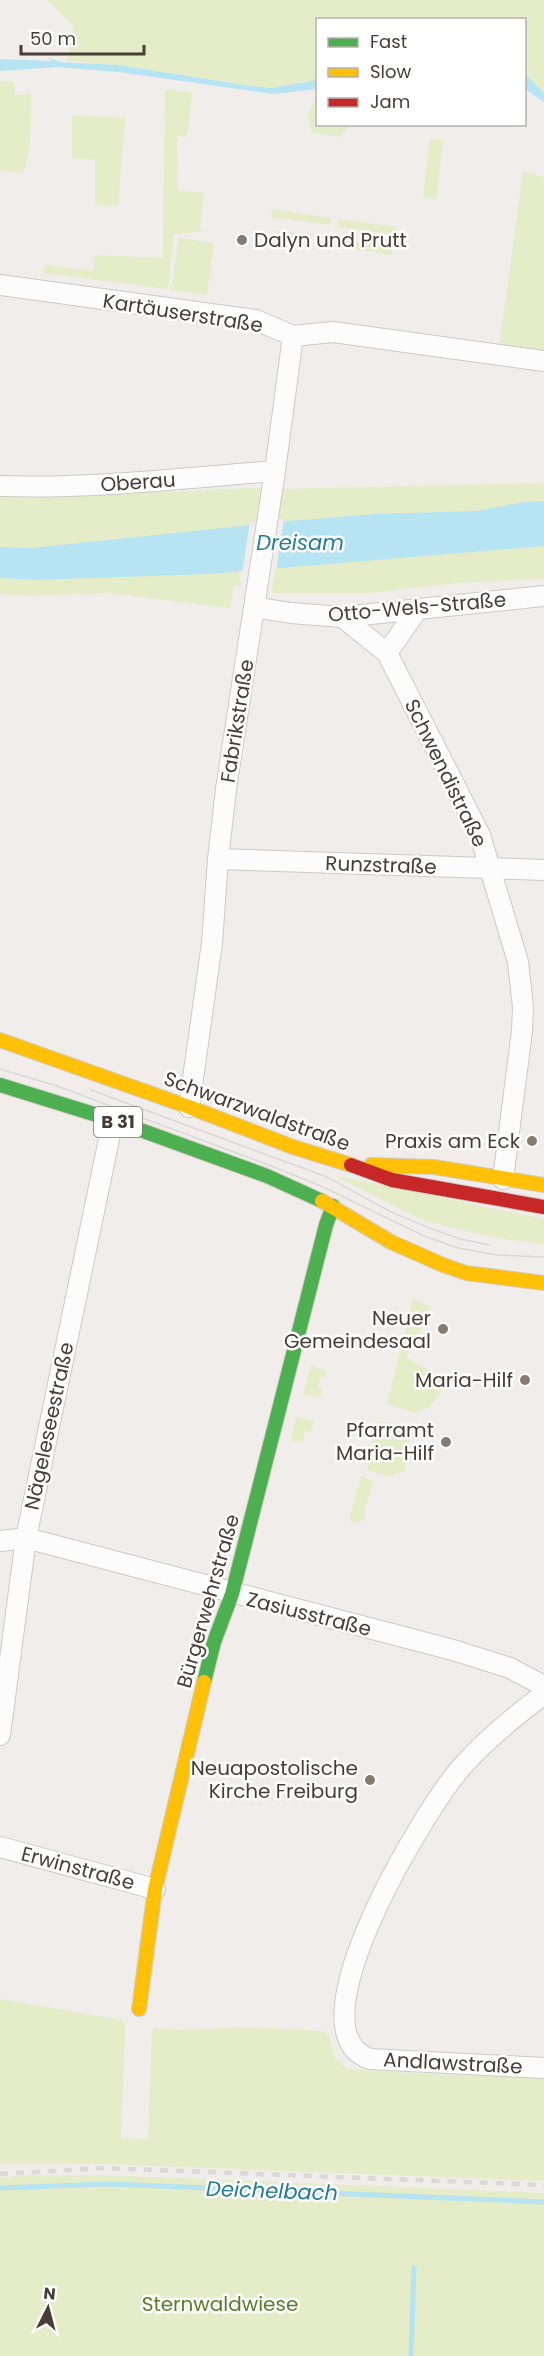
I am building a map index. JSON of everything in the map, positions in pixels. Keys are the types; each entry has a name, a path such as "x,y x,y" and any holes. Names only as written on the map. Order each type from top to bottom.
{"main road":[{"name":"Schwarzwaldstraße","path":"0,1040 283,1143 351,1165 434,1167 544,1185"},
{"name":"B 31","path":"0,1085 113,1120 267,1176 333,1206 371,1231 410,1252 445,1258 466,1273 544,1283"},
{"name":"B 31","path":"351,1165 402,1182 544,1207"},
{"name":"Bürgerwehrstraße","path":"139,2009 155,1889 214,1642 232,1594 326,1225 333,1206"}],"street":[{"name":"Kartäuserstraße","path":"0,285 256,320 293,336 333,332 544,361"},
{"name":"Fabrikstraße","path":"189,1107 212,943 218,859 293,336"},
{"name":"Oberau","path":"0,486 39,488 274,479"},
{"name":"Otto-Wels-Straße","path":"254,607 342,617 544,596"},
{"path":"387,653 417,610"},
{"name":"Schwendistraße","path":"342,617 387,653 480,835 518,962 523,1007 518,1076 503,1179"},
{"name":"Runzstraße","path":"218,859 544,870"},
{"name":"Nägeleseestraße","path":"0,1734 26,1538 113,1120"},
{"name":"Zasiusstraße","path":"0,1541 26,1538 232,1594 453,1650 510,1668 544,1686"},
{"name":"Andlawstraße","path":"544,1694 494,1735 459,1771 422,1823 391,1876 354,1961 344,2027 352,2048 360,2055 370,2059 544,2068"},
{"name":"Erwinstraße","path":"0,1846 155,1889"}],"green space":[{"path":"47,0 544,0 544,93 526,73 526,18 316,18 316,80 271,88 118,65 66,61 74,27"},
{"path":"0,81 14,82 15,95 31,94 30,147 23,174 0,169"},
{"path":"165,90 192,92 187,137 177,136 178,190 204,193 200,230 211,231 174,234 168,289 44,273 45,265 93,271 95,255 163,258"},
{"path":"316,98 316,126 349,126 339,137 312,132 308,115"},
{"path":"72,115 125,118 118,206 95,205 95,160 72,158"},
{"path":"430,139 443,140 436,199 423,197"},
{"path":"523,172 544,177 544,354 499,348"},
{"path":"272,209 331,218 330,225 271,217"},
{"path":"338,219 397,227 396,235 337,227"},
{"path":"274,230 312,235 311,243 273,238"},
{"path":"179,238 214,243 207,295 171,290"},
{"path":"356,242 393,247 392,255 355,249"},
{"path":"544,483 544,579 457,583 370,593 272,593 280,523 31,548 0,547 0,497 39,498 252,488"},
{"path":"239,571 241,586 234,585 230,608 108,593 27,596 0,594 0,578 36,580"},
{"path":"333,1175 544,1219 544,1244 495,1238 422,1220"},
{"path":"413,1299 431,1307 406,1358 449,1381 430,1407 415,1413 387,1404"},
{"path":"311,1365 327,1371 325,1378 320,1377 318,1387 322,1389 320,1398 303,1394"},
{"path":"296,1417 314,1421 310,1432 305,1431 302,1443 291,1441"},
{"path":"377,1422 413,1426 404,1472 395,1473 393,1477 367,1470"},
{"path":"361,1476 373,1481 364,1512 365,1520 349,1521"},
{"path":"0,1999 122,2020 125,2026 121,2138 148,2140 154,2028 180,2030 247,2027 323,2031 329,2036 335,2058 347,2069 544,2078 544,2181 104,2164 0,2164"},
{"name":"Sternwaldwiese","path":"29,2175 105,2175 544,2193 544,2356 0,2356 0,2178"}],"water":[{"path":"48,57 59,62 118,65 271,88 316,80 316,89 273,94 118,72 58,67 0,71 0,59 52,61"},
{"path":"526,74 544,93 544,102 526,90"},
{"name":"Dreisam","path":"544,501 544,546 209,574 36,580 0,578 0,547 31,548 376,514 475,511"}],"pier":[{"path":"284,519 276,571 242,574 250,522"}],"waterway":[{"name":"Deichelbach","path":"0,2188 109,2184 544,2202"},
{"path":"411,2356 414,2268"}],"tram line":[{"path":"0,1069 57,1086 274,1167 323,1187 424,1236 458,1248 497,1255 544,1257"},
{"path":"91,1090 327,1177 389,1211 427,1227 460,1239 490,1245"}],"railway":[{"path":"0,2174 103,2168 544,2185"}],"traffic: fast":[{"path":"0,1085 113,1120 267,1176 322,1201"},
{"path":"204,1682 214,1642 232,1594 326,1225 333,1206"}],"traffic: slow":[{"path":"0,1040 189,1107 293,1147 351,1165"},
{"path":"371,1165 434,1167 544,1185"},
{"path":"322,1201 391,1242 443,1265"},
{"path":"443,1265 466,1273 544,1283"},
{"path":"139,2009 155,1889 204,1682"}],"traffic: jam":[{"path":"351,1165 392,1180 544,1207"}],"place":[{"name":"Dalyn und Prutt","path":"242,240"},
{"name":"Praxis am Eck","path":"532,1141"},
{"name":"Neuer Gemeindesaal","path":"443,1329"},
{"name":"Maria-Hilf","path":"525,1380"},
{"name":"Pfarramt Maria-Hilf","path":"446,1442"},
{"name":"Neuapostolische Kirche Freiburg","path":"370,1780"}]}
